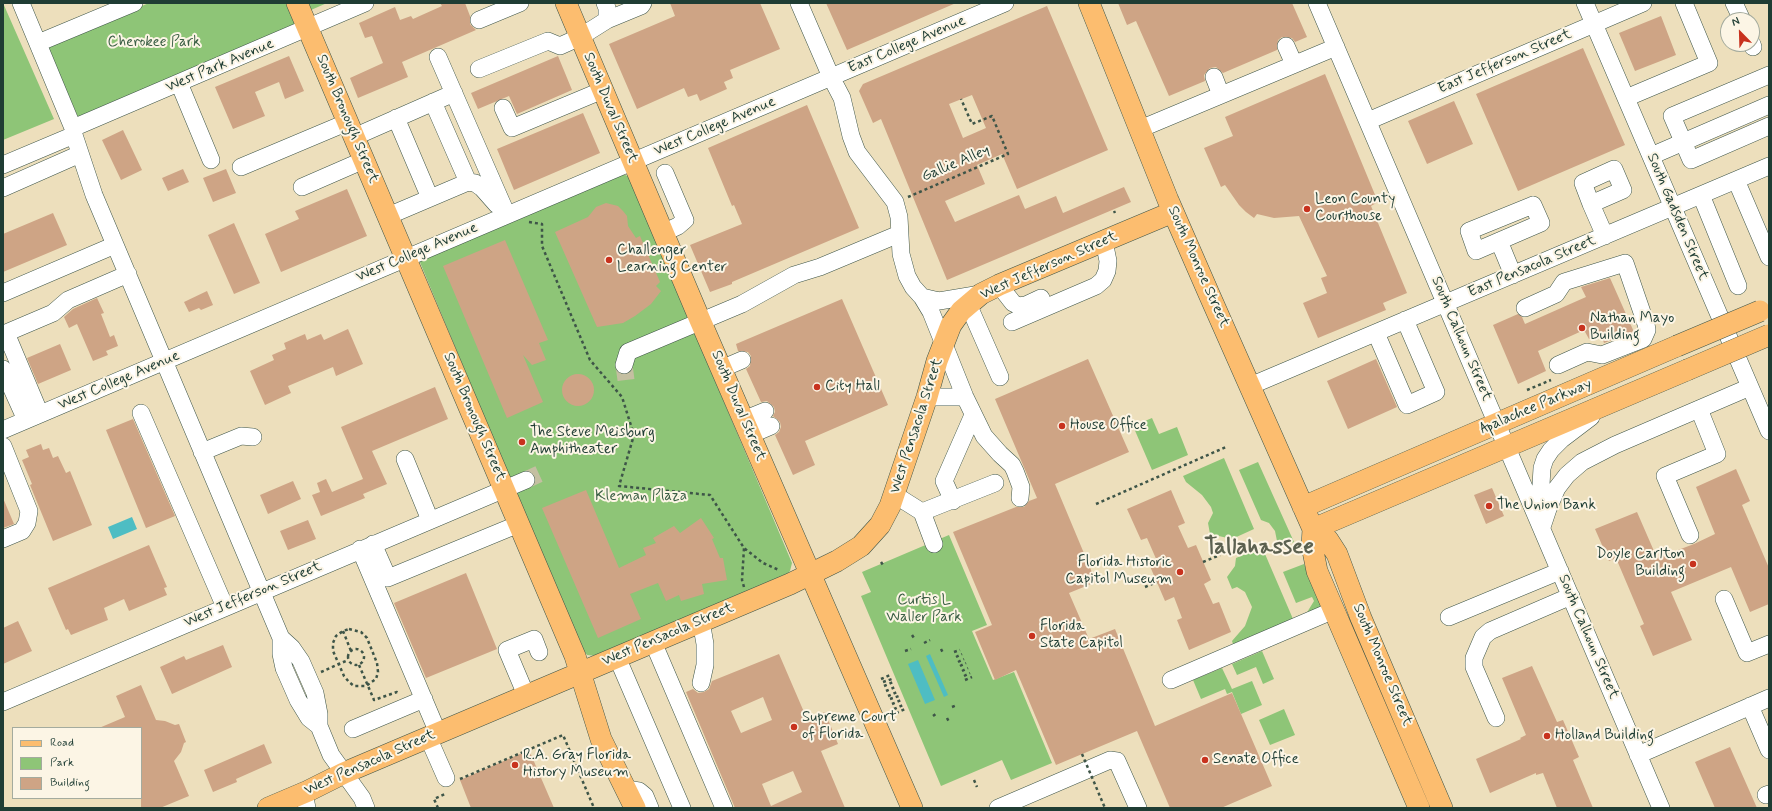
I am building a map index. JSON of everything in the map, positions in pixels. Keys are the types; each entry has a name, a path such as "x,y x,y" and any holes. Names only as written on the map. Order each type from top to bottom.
{"main road":[{"name":"South Bronough Street","path":"297,3 572,648 602,739 635,808"},
{"name":"South Duval Street","path":"566,3 723,374 912,808"},
{"name":"South Monroe Street","path":"1089,3 1173,212 1303,507 1314,529 1328,540 1337,554 1366,630 1442,808"},
{"name":"West Jefferson Street","path":"944,343 951,325 983,294 1173,212"},
{"name":"Apalachee Parkway","path":"1303,507 1765,309"},
{"name":"Apalachee Parkway","path":"1314,529 1769,335"},
{"name":"West Pensacola Street","path":"268,808 306,800 344,773 810,574 837,561 861,546 880,525 895,495 944,343"},
{"name":"South Monroe Street","path":"1314,529 1312,546 1325,614 1419,808"}],"street":[{"path":"21,3 74,131 94,195 281,638 292,648 301,661 315,693 319,714 319,726 331,755 362,798 366,808"},
{"path":"38,43 134,3"},
{"name":"West Park Avenue","path":"3,165 179,83 366,3"},
{"path":"479,20 520,3"},
{"path":"604,3 607,8 607,20"},
{"path":"479,69 548,41 560,46 580,37 607,20 641,6 643,3"},
{"path":"799,3 831,77 842,98 847,113 851,136 857,152 895,202 899,217 899,234 907,276 931,312 973,416 984,436 1012,465 1021,487 1020,498"},
{"name":"East College Avenue","path":"831,77 1005,3"},
{"name":"South Calhoun Street","path":"1317,3 1498,423 1661,808"},
{"name":"South Gadsden Street","path":"1585,3 1769,431"},
{"name":"East Jefferson Street","path":"1368,121 1643,3"},
{"path":"1626,98 1709,63 1684,3"},
{"path":"1140,129 1336,47"},
{"path":"1282,48 1290,66"},
{"path":"438,57 507,215"},
{"path":"1769,75 1672,116 1690,160 1769,126"},
{"name":"West College Avenue","path":"3,430 831,77"},
{"path":"1214,77 1221,95"},
{"path":"179,83 211,160"},
{"path":"503,108 512,128 603,90"},
{"path":"242,167 351,129 396,118 454,93"},
{"path":"433,102 468,182"},
{"path":"1649,152 1680,134 1769,105"},
{"path":"396,118 430,198"},
{"path":"3,188 80,154"},
{"path":"302,187 364,160"},
{"name":"East Pensacola Street","path":"1250,386 1736,180 1767,171"},
{"path":"663,233 678,226 685,220 665,173"},
{"path":"1736,180 1769,257"},
{"path":"388,216 468,182 475,183 482,188 507,215"},
{"path":"1701,195 1738,286"},
{"path":"1592,204 1605,236"},
{"path":"624,364 628,352 700,320 742,304 789,277 820,267 899,234"},
{"path":"1012,322 1096,286 1104,280 1108,261 1104,241"},
{"path":"1500,241 1513,275"},
{"path":"3,293 115,245"},
{"path":"1553,258 1564,282"},
{"path":"1525,308 1556,294 1564,282 1625,263 1647,330 1643,339 1602,355 1588,352 1555,372"},
{"path":"33,417 6,333 53,313 68,300 128,274"},
{"path":"922,297 939,301 983,294 1019,306 1026,305 1089,278"},
{"path":"983,294 1000,376"},
{"path":"1376,332 1407,404 1436,392 1405,320"},
{"path":"723,374 744,365"},
{"path":"3,369 33,417"},
{"path":"1542,527 1555,492 1563,480 1577,466 1606,449 1750,387"},
{"path":"927,397 965,397"},
{"path":"1542,527 1542,468 1548,455 1566,435 1611,402"},
{"path":"1690,535 1665,476 1717,454 1699,409"},
{"path":"141,413 225,607"},
{"path":"953,501 944,481 973,416"},
{"path":"747,427 768,418"},
{"path":"3,446 29,511 27,523 22,531 3,539"},
{"path":"404,459 430,520"},
{"name":"West Jefferson Street","path":"3,702 261,591 526,480"},
{"path":"922,512 953,501 995,483"},
{"path":"895,495 922,512 934,544"},
{"path":"367,547 388,578 519,524"},
{"path":"367,547 416,702 433,735 450,784"},
{"path":"1449,617 1560,571"},
{"path":"1496,718 1474,667 1474,658 1483,637 1490,631 1571,596"},
{"path":"1724,599 1747,653 1769,644"},
{"path":"1172,680 1325,614"},
{"path":"694,624 704,644 705,665 701,683"},
{"path":"526,695 507,650 534,639 539,652"},
{"path":"653,642 724,808"},
{"path":"617,657 682,808"},
{"path":"1638,755 1769,698"},
{"path":"353,729 416,702"},
{"path":"1750,706 1769,750"},
{"path":"998,808 1110,760 1117,761 1138,808"},
{"path":"626,789 639,791 645,796 650,808"}],"path":[{"name":"Gallie Alley","path":"895,202 1008,154 992,116 972,124 961,99"},
{"path":"528,222 542,224 542,246 590,360 622,397 634,435 619,486 710,494 744,548 772,568"},
{"path":"1526,390 1555,372"},
{"path":"1096,504 1226,447"},
{"path":"744,548 742,580 745,592"},
{"path":"1203,562 1220,555"},
{"path":"1145,587 1157,582"},
{"path":"355,629 367,638 378,672 376,679 367,685 354,686 349,682 333,651 333,643 336,636 343,630 355,629"},
{"path":"343,630 351,651"},
{"path":"924,643 930,640"},
{"path":"905,651 911,648"},
{"path":"348,660 348,655 351,651 358,649 363,653 364,658 359,665"},
{"path":"941,649 942,653"},
{"path":"954,652 960,650"},
{"path":"956,657 962,654"},
{"path":"958,662 964,659"},
{"path":"317,674 348,660"},
{"path":"348,660 352,664 359,665"},
{"path":"960,666 966,663"},
{"path":"359,665 374,700 397,692 416,702"},
{"path":"962,671 968,668"},
{"path":"964,676 970,673"},
{"path":"881,679 890,675"},
{"path":"965,680 972,677"},
{"path":"883,682 892,679"},
{"path":"884,686 893,682"},
{"path":"886,691 896,687"},
{"path":"888,696 897,692"},
{"path":"890,699 899,696"},
{"path":"892,704 901,700"},
{"path":"894,709 903,705"},
{"path":"952,707 957,705"},
{"path":"896,713 905,710"},
{"path":"932,716 937,713"},
{"path":"947,718 949,722"},
{"path":"438,808 434,798 450,784 563,735 594,808"},
{"path":"1082,754 1105,808"},
{"path":"974,780 977,786"}],"green space":[{"path":"3,3 54,119 3,140"},
{"name":"Cherokee Park","path":"149,3 287,3 296,24 78,117 47,46"},
{"path":"308,3 327,3 311,10"},
{"name":"Kleman Plaza","path":"620,172 629,177 792,563 790,571 785,576 597,656 587,655 578,643 419,260"},
{"path":"1152,418 1159,434 1177,427 1188,455 1152,470 1133,426"},
{"path":"1224,458 1254,529 1232,539 1210,534 1208,523 1213,513 1211,507 1202,495 1186,482 1183,476"},
{"path":"1258,462 1294,542 1274,550 1277,541 1275,531 1269,523 1261,520 1239,470"},
{"name":"Curtis L Waller Park","path":"949,535 987,625 972,631 993,680 1014,672 1052,763 1011,780 1002,760 941,786 861,596 871,592 862,572"},
{"path":"1262,547 1293,619 1233,644 1232,641 1245,626 1252,607 1245,592 1237,587 1232,589 1227,577 1235,566 1236,558"},
{"path":"1304,564 1322,607 1306,614 1314,601 1312,597 1296,603 1283,572"},
{"path":"1262,651 1274,679 1263,684 1256,667 1237,675 1232,664"},
{"path":"1222,668 1232,689 1252,681 1262,705 1241,714 1232,692 1227,694 1225,689 1201,699 1193,680"},
{"path":"1284,709 1295,735 1270,745 1259,720"}],"water":[{"path":"132,517 137,529 113,539 108,527"},
{"path":"930,654 948,695 944,697 926,656"},
{"path":"918,660 935,700 925,704 908,664"}],"building":[{"path":"440,3 465,3 470,16 470,24 476,30 402,62 408,77 358,98 350,78 383,63 372,36 365,38 359,23 395,7 400,20 411,16 413,19 442,6"},
{"path":"670,3 760,3 780,49 730,70 733,78 724,82 727,89 700,101 697,94 688,97 684,88 637,109 609,44 675,16"},
{"path":"826,3 956,3 847,50"},
{"path":"1118,3 1292,3 1307,37 1295,42 1292,38 1282,37 1278,40 1277,50 1223,73 1216,67 1210,68 1204,75 1205,81 1169,96 1136,21 1127,25"},
{"path":"1047,6 1108,150 1017,189 1002,154 977,165 985,184 945,201 955,222 1019,195 1025,209 1056,196 1063,213 1124,187 1131,202 947,280 881,119 873,123 859,91 863,84","holes":["972,95 986,128 963,138 949,104"]},
{"path":"1661,16 1676,55 1635,71 1619,33"},
{"path":"1583,48 1625,145 1518,191 1476,94"},
{"path":"289,56 304,91 285,99 279,82 255,92 265,116 233,129 215,87"},
{"path":"558,56 572,90 517,114 509,96 478,109 471,93"},
{"name":"Leon County Courthouse","path":"1325,74 1378,202 1371,206 1407,293 1383,303 1386,310 1318,338 1303,303 1327,293 1321,278 1327,276 1299,216 1274,218 1257,214 1254,218 1239,205 1225,185 1221,187 1204,148 1233,136 1225,117"},
{"path":"1454,101 1473,144 1427,164 1408,121"},
{"path":"807,105 859,228 732,282 732,284 710,292 690,245 742,224 734,205 732,206 708,148"},
{"path":"583,113 600,153 514,190 497,149"},
{"path":"123,130 142,170 121,180 102,140"},
{"path":"183,169 189,182 168,191 162,178"},
{"path":"226,169 236,193 213,202 203,178"},
{"path":"347,189 367,236 281,272 265,234 299,219 295,211"},
{"name":"Challenger Learning Center","path":"606,203 618,206 627,216 628,226 636,238 640,236 660,282 656,286 661,291 651,304 623,323 597,327 555,232 588,217 596,207"},
{"path":"53,213 67,245 3,272 3,234"},
{"path":"234,223 260,283 234,294 208,235"},
{"path":"505,240 548,340 539,343 546,360 532,365 523,355 543,402 507,418 443,266"},
{"name":"Nathan Mayo Building","path":"1610,278 1634,332 1604,343 1601,334 1589,339 1584,330 1538,351 1546,371 1518,384 1493,325 1518,314 1522,317 1525,324 1586,297 1581,287"},
{"path":"207,291 213,305 201,310 199,308 189,312 184,302"},
{"path":"97,298 104,313 101,314 110,337 114,335 118,346 106,351 108,355 93,361 77,324 69,328 64,317 73,309"},
{"name":"City Hall","path":"842,299 888,405 805,441 815,465 793,475 775,435 779,432 781,427 780,422 773,416 775,412 774,407 767,401 761,402 746,369 750,366 751,356 748,352 738,351 736,344"},
{"path":"348,329 363,364 336,376 333,367 288,386 291,393 265,405 250,371 274,360 272,355 286,349 284,343 305,334 307,340 321,334 324,340"},
{"path":"60,344 71,370 38,384 27,358"},
{"path":"1088,359 1129,452 1055,484 1096,582 1069,593 1089,639 1115,629 1155,726 1232,693 1272,786 1221,808 1170,808 1137,731 1056,765 1016,670 995,680 975,632 992,625 953,532 1016,507 1024,507 1029,501 1037,498 995,399"},
{"path":"1376,359 1397,407 1348,429 1327,381"},
{"path":"575,374 581,374 591,381 594,390 593,396 587,403 581,406 575,406 565,399 562,393 562,387 569,377"},
{"path":"435,387 448,419 372,451 387,484 363,494 365,498 321,516 312,495 320,492 317,483 326,479 332,492 363,479 341,427"},
{"path":"133,419 175,516 146,528 106,430"},
{"path":"41,444 43,450 49,448 53,458 58,456 66,473 70,471 92,525 53,541 30,485 32,484 22,460 29,457 26,450"},
{"name":"Doyle Carlton Building","path":"1736,469 1750,501 1742,505 1769,568 1769,604 1750,612 1731,567 1671,592 1692,640 1653,656 1640,626 1644,624 1616,558 1609,561 1595,529 1637,512 1657,558 1694,544 1715,534 1696,487"},
{"path":"293,481 301,499 268,514 260,495"},
{"name":"The Union Bank","path":"1492,488 1504,516 1486,524 1474,495"},
{"path":"586,490 619,568 646,555 643,548 656,543 653,538 674,526 680,533 701,518 714,538 712,539 720,558 723,558 727,580 702,584 704,594 681,601 679,595 666,601 658,583 630,594 641,619 598,638 542,508"},
{"name":"Florida Historic Capitol Museum","path":"1171,490 1185,523 1178,526 1188,548 1196,545 1211,580 1204,584 1213,604 1219,602 1231,632 1189,650 1177,620 1182,618 1174,597 1165,601 1149,564 1157,561 1147,538 1141,540 1127,509"},
{"path":"3,498 14,524 3,528"},
{"path":"308,520 316,539 288,550 280,531"},
{"path":"149,545 167,587 164,588 167,595 129,611 124,599 104,608 108,620 71,635 68,629 66,630 48,588"},
{"path":"466,573 497,649 426,678 394,603"},
{"path":"18,621 32,651 3,664 3,628"},
{"path":"223,645 232,667 172,694 160,667 184,656 186,660"},
{"name":"Supreme Court of Florida","path":"779,654 807,719 825,712 838,744 821,751 845,808 735,808 686,692 693,689 698,693 704,692 709,689 712,681","holes":["763,697 772,720 741,733 731,711","793,771 802,792 771,806 762,784"]},
{"name":"Holland Building","path":"1532,666 1557,722 1563,720 1579,757 1573,760 1593,808 1557,808 1543,773 1536,775 1536,773 1490,793 1476,759 1521,739 1520,738 1526,735 1502,678"},
{"path":"141,685 156,720 165,721 175,725 179,724 186,742 174,761 189,796 160,808 141,808 142,727 101,727 125,717 116,696"},
{"path":"264,744 272,763 236,779 237,782 213,792 204,770"},
{"path":"1730,747 1757,808 1715,808 1695,762"},
{"name":"R.A. Gray Florida History Museum","path":"529,750 554,808 471,808 460,780"}],"tunnel":[{"path":"624,365 626,380"},
{"path":"526,480 539,474"}],"place":[{"name":"Leon County Courthouse","path":"1307,209"},
{"name":"Challenger Learning Center","path":"609,260"},
{"name":"Nathan Mayo Building","path":"1582,328"},
{"name":"City Hall","path":"817,387"},
{"name":"House Office","path":"1062,426"},
{"name":"The Steve Meisburg Amphitheater","path":"522,442"},
{"name":"The Union Bank","path":"1489,506"},
{"name":"Doyle Carlton Building","path":"1693,564"},
{"name":"Florida Historic Capitol Museum","path":"1180,572"},
{"name":"Florida State Capitol","path":"1032,636"},
{"name":"Supreme Court of Florida","path":"794,727"},
{"name":"Holland Building","path":"1547,736"},
{"name":"Senate Office","path":"1205,760"},
{"name":"R.A. Gray Florida History Museum","path":"515,765"}],"district":[{"name":"Tallahassee","path":"1259,548"}]}
